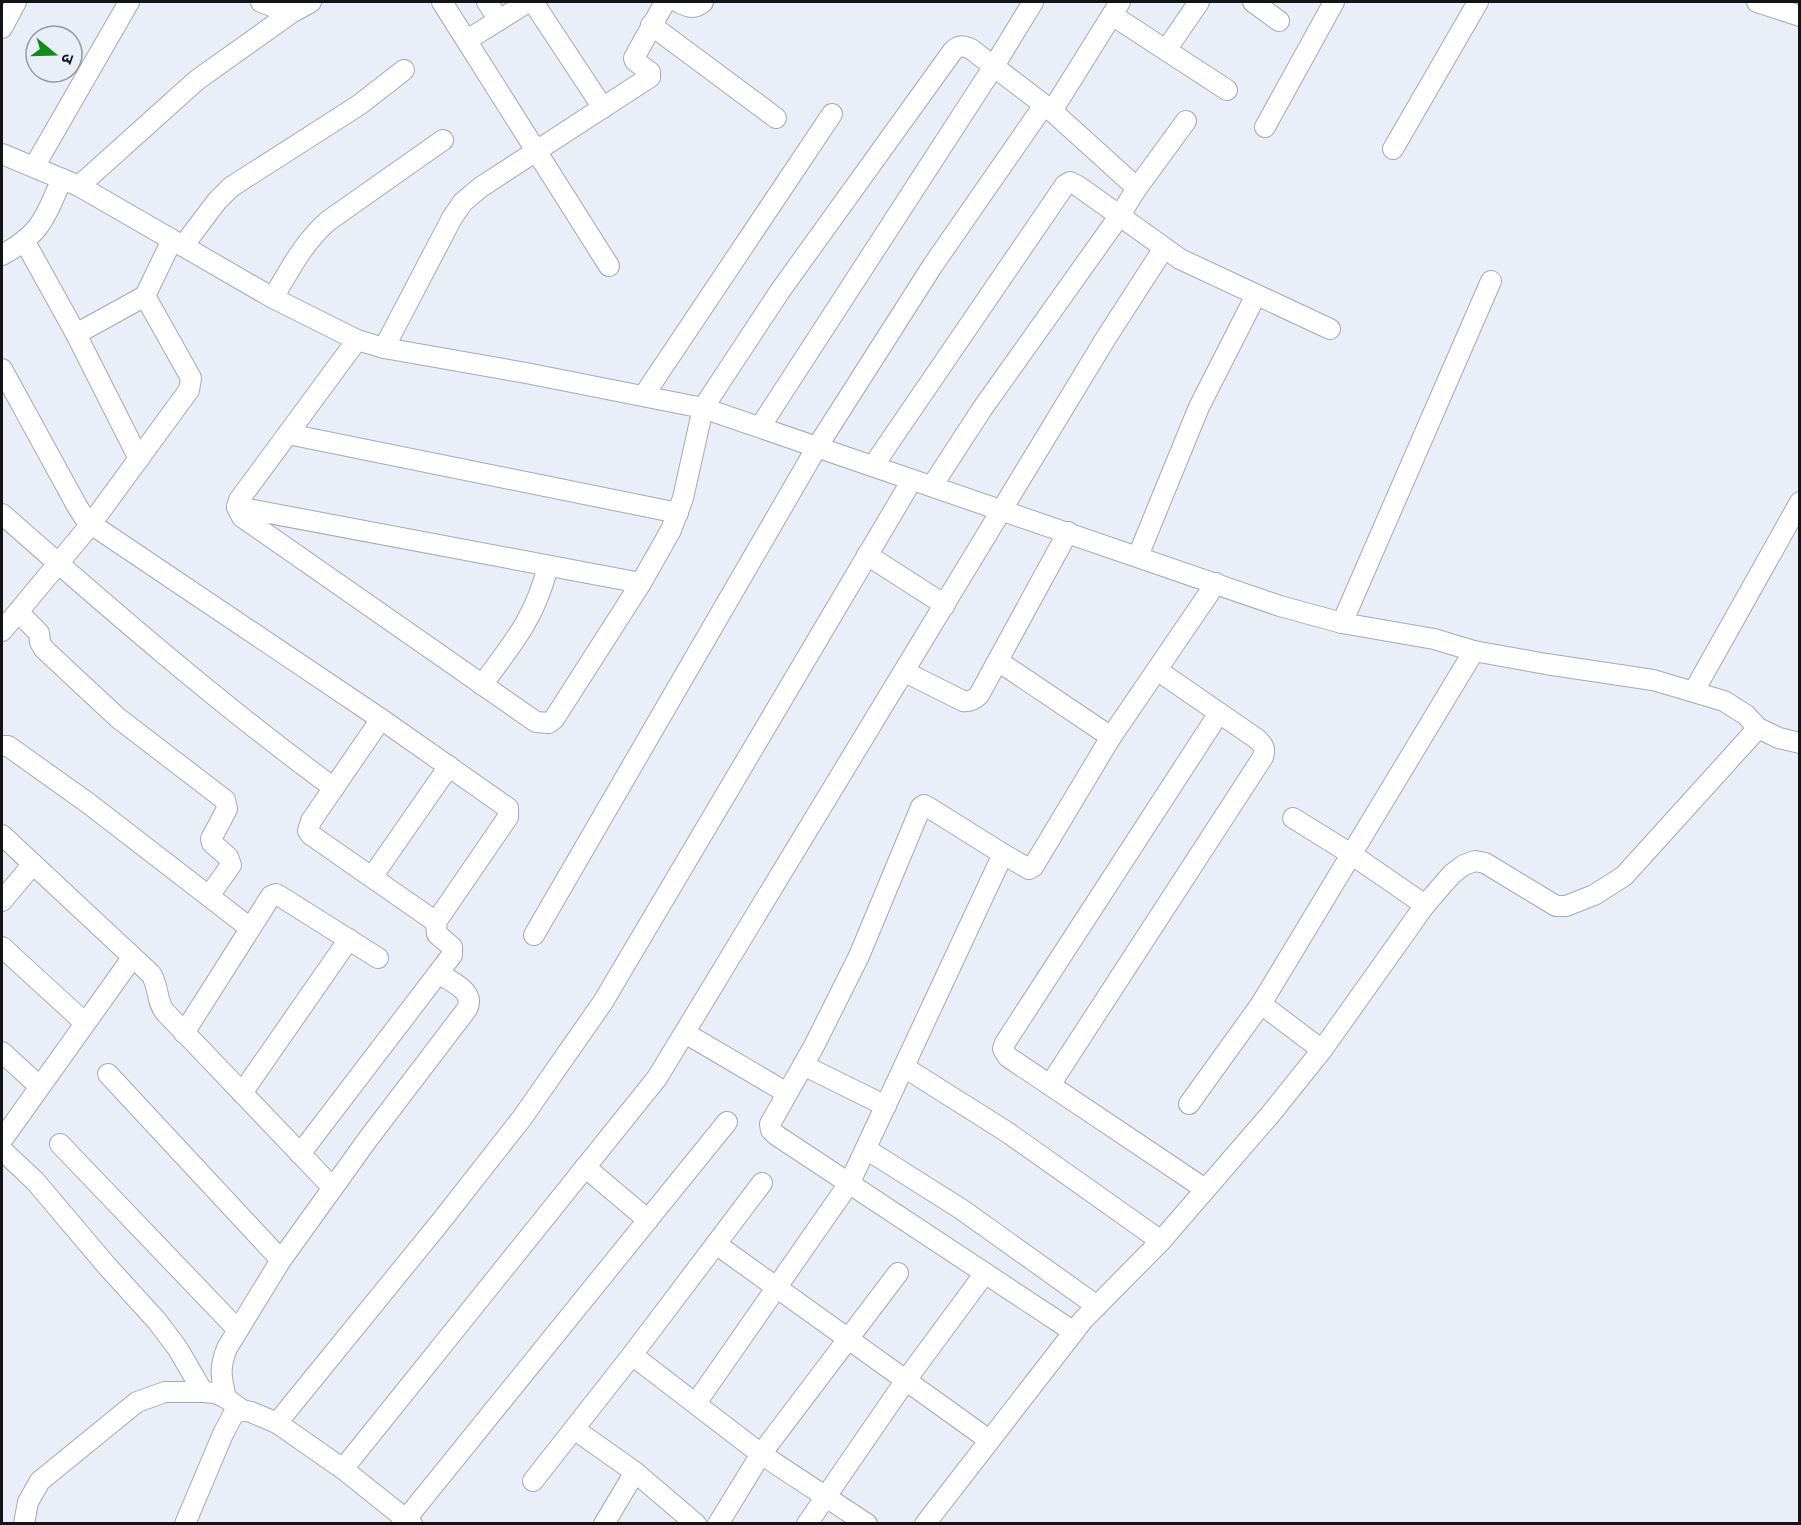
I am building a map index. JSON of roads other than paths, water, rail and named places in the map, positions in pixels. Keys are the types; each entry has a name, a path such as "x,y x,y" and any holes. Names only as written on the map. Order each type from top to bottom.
{"street":[{"path":"2,28 16,2"},
{"path":"34,167 129,2"},
{"path":"261,2 291,14"},
{"path":"2,255 25,242 36,231 71,182 198,80 311,2"},
{"path":"442,2 609,266"},
{"path":"488,2 499,20"},
{"path":"467,40 528,2"},
{"path":"533,2 603,108"},
{"path":"384,348 452,218 463,202 481,187 650,77 650,72 634,58 664,2"},
{"path":"678,2 691,8 703,2"},
{"path":"760,427 1033,2"},
{"path":"1166,50 1199,2"},
{"path":"1253,2 1279,21"},
{"path":"1265,127 1334,2"},
{"path":"1393,149 1478,2"},
{"path":"1757,2 1799,15"},
{"path":"534,935 817,447 933,265 1048,108 1116,8 1166,50 1227,90"},
{"path":"651,25 776,118"},
{"path":"357,340 239,500 237,507 243,517 482,685 536,722 549,723 554,719 640,583 671,530 678,513 703,408 780,291 956,47 963,46 994,66 1048,108 1137,188"},
{"path":"76,334 145,296 178,243 231,187 359,105 404,70"},
{"path":"644,395 832,114"},
{"path":"932,486 982,409 1186,121"},
{"path":"273,298 313,234 443,140"},
{"path":"2,154 71,182 273,298 357,340 384,348 644,395 703,408 1280,606 1342,623 1434,639 1474,651 1653,680 1724,701 1746,715 1758,728 1779,738 1800,742"},
{"path":"873,466 1065,185 1074,183 1164,248 1196,268 1330,329"},
{"path":"25,242 76,334 139,459"},
{"path":"343,1469 657,1078 1106,338 1164,248"},
{"path":"1342,623 1491,281"},
{"path":"1137,556 1199,407 1256,295"},
{"path":"2,631 59,565 186,397 191,378 145,296"},
{"path":"2,369 77,506 91,524 381,719 504,804 509,812 436,922 437,934 452,947 453,951 300,1154"},
{"path":"288,434 678,513"},
{"path":"277,1423 515,1127 603,1002 912,480"},
{"path":"1694,692 1800,502"},
{"path":"237,507 640,583"},
{"path":"2,514 185,672 269,740 334,788"},
{"path":"904,672 969,702 979,695 1068,532"},
{"path":"867,555 945,605"},
{"path":"482,685 527,623 542,589 548,566"},
{"path":"1074,1332 771,1130 770,1124 859,956 921,807 924,805 928,807 1024,867 1029,869 1033,867 1111,737 1216,583"},
{"path":"18,612 39,633 44,649 118,718 225,800 227,809 211,838 212,843 228,857 231,864 208,896"},
{"path":"1189,1104 1261,1004 1474,651"},
{"path":"998,661 1111,737"},
{"path":"1050,1085 1265,751 1263,745 1156,670"},
{"path":"1204,1190 1008,1057 1003,1049 1219,713"},
{"path":"381,719 308,826 308,831 311,836 436,922"},
{"path":"924,1524 1074,1332 1161,1241 1269,1116 1322,1050 1425,905 1452,874 1464,865 1475,861 1494,867 1556,906 1566,906 1594,895 1624,876 1758,728"},
{"path":"2,746 8,746 44,771 250,928"},
{"path":"372,878 449,766"},
{"path":"1293,818 1351,854 1425,905"},
{"path":"2,835 151,974 156,981 161,1006 184,1033 333,1188"},
{"path":"696,1402 850,1182 1003,854"},
{"path":"2,901 33,864"},
{"path":"184,1033 267,901 276,894 378,958"},
{"path":"242,1093 349,939"},
{"path":"2,947 84,1022"},
{"path":"2,1140 84,1022 132,958"},
{"path":"185,1524 233,1415 234,1404 221,1376 221,1363 227,1348 281,1260 470,1003 470,997 465,991 438,973"},
{"path":"1261,1004 1322,1050"},
{"path":"685,1033 788,1093"},
{"path":"2,1052 39,1086"},
{"path":"803,1065 886,1106"},
{"path":"904,1066 1007,1132 1161,1241"},
{"path":"108,1074 281,1260"},
{"path":"24,1524 28,1502 40,1481 137,1402 165,1392 215,1393 277,1423 343,1469 407,1522 727,1122"},
{"path":"60,1144 238,1330"},
{"path":"866,1149 961,1209 1097,1306"},
{"path":"2,1150 35,1180 107,1266 157,1321 178,1349 203,1392"},
{"path":"585,1167 648,1220"},
{"path":"533,1481 762,1184"},
{"path":"716,1244 989,1440"},
{"path":"718,1524 761,1454 898,1273"},
{"path":"807,1524 906,1380 985,1273"},
{"path":"632,1355 761,1454 867,1524"},
{"path":"574,1429 635,1472 696,1524"},
{"path":"604,1524 635,1472"}]}
